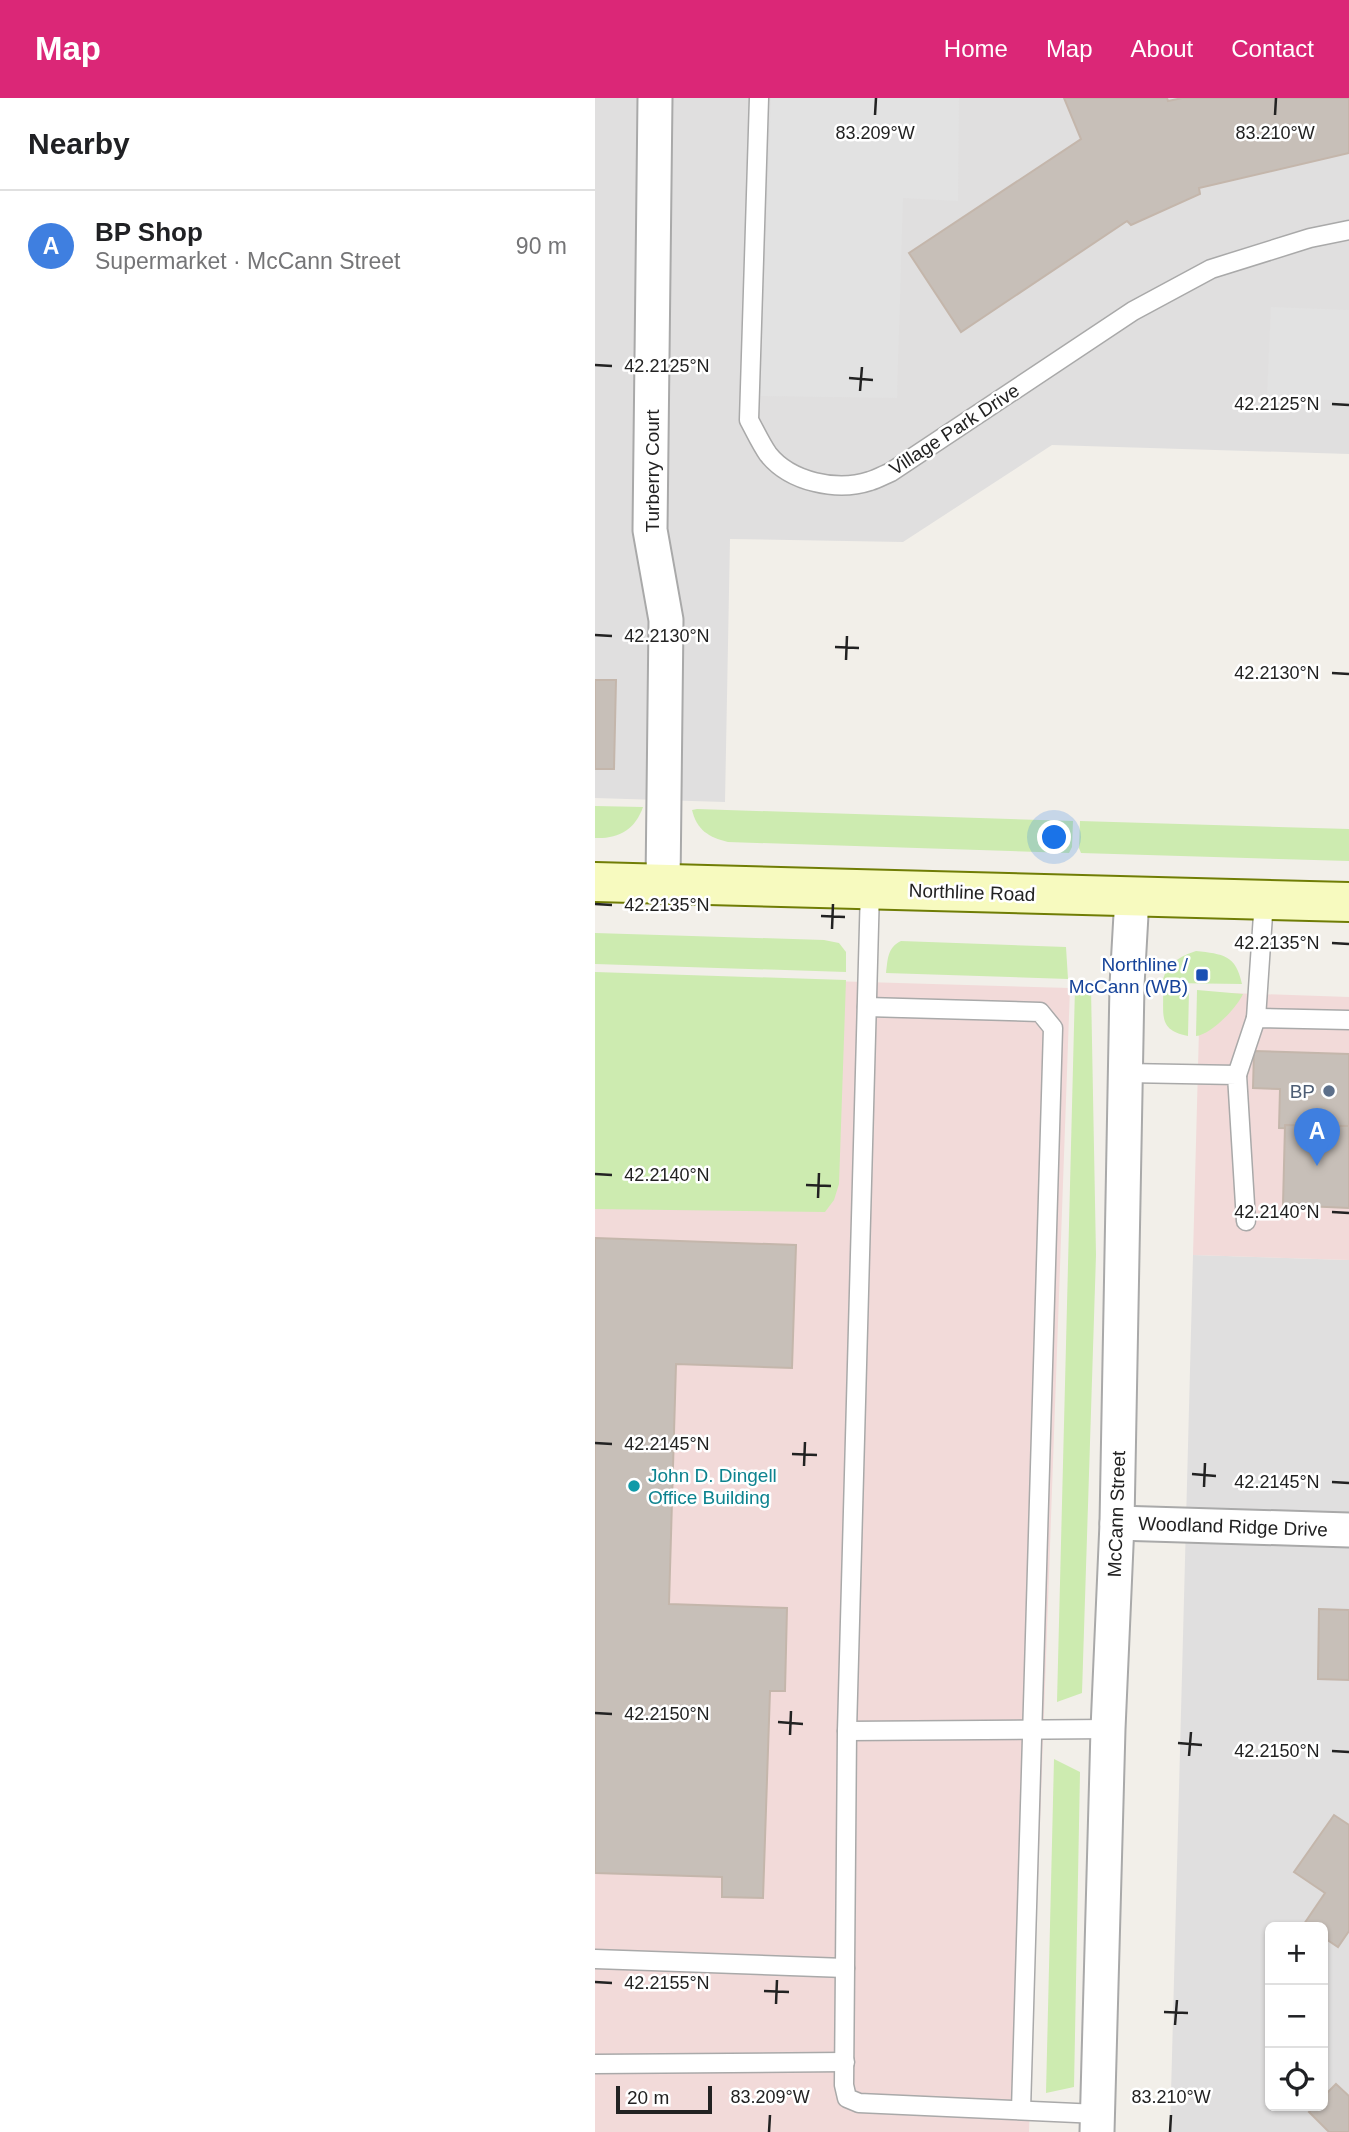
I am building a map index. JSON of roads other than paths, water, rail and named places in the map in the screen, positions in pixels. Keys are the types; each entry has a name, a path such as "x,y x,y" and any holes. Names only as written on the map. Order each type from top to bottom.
{"main road":[{"name":"Northline Road","path":"595,882 1349,902"}],"street":[{"name":"Turberry Court","path":"655,98 650,530 666,620 663,884"},
{"name":"McCann Street","path":"1098,2123 1108,1729 1117,1523 1126,985 1132,897"},
{"name":"Woodland Ridge Drive","path":"1117,1523 1349,1530"}],"lane":[{"name":"Village Park Drive","path":"759,98 749,420 768,454 780,466 793,476 818,482 845,485 869,482 891,472 1133,311 1210,269 1310,238 1349,230"},
{"path":"870,890 847,1731 847,2098 859,2103 1021,2110 1098,2123"},
{"path":"1246,1221 1237,1075 1256,1018 1264,900"},
{"path":"867,1007 1040,1012 1053,1028 1021,2110"},
{"path":"1256,1018 1349,1020"},
{"path":"1125,1073 1237,1075"},
{"path":"847,1731 1108,1729"},
{"path":"595,1959 845,1968"},
{"path":"595,2064 845,2062"}],"place":[{"name":"Northline / McCann (WB)","path":"1202,975"},
{"name":"BP","path":"1329,1091"},
{"name":"BP Shop","path":"1317,1166"},
{"name":"John D. Dingell Office Building","path":"634,1486"}]}
